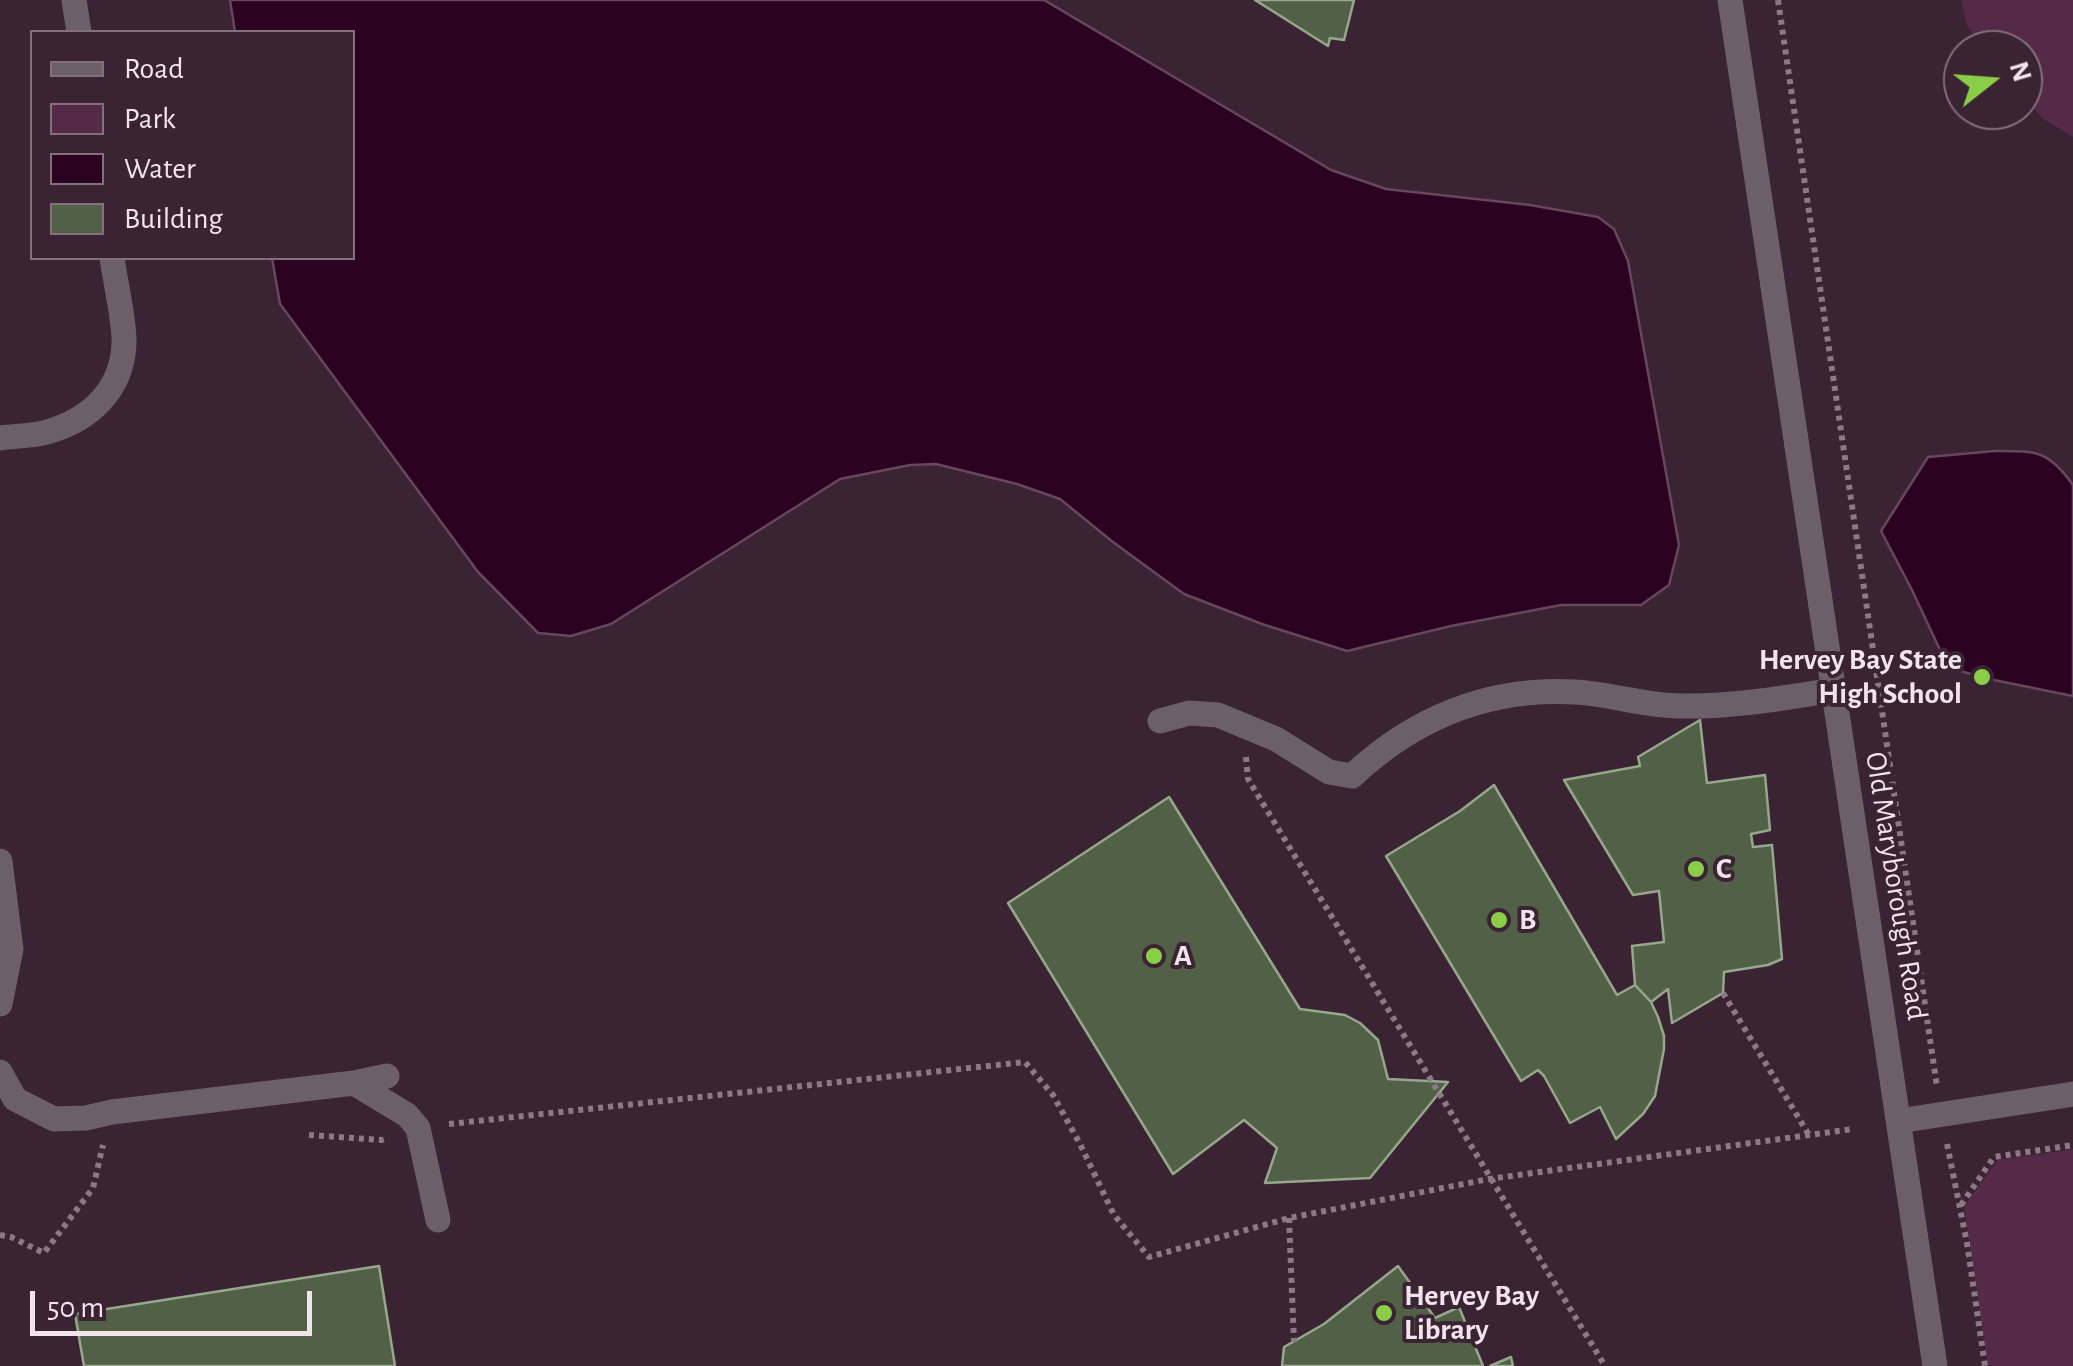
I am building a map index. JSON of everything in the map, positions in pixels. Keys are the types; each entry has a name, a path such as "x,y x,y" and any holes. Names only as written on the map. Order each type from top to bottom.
{"street":[{"path":"74,0 79,30"},
{"name":"Old Maryborough Road","path":"1730,0 1934,1366"},
{"path":"0,438 47,432 86,416 106,396 117,378 124,343 112,260"},
{"path":"1160,721 1189,713 1218,715 1276,739 1329,772 1352,776 1409,730 1441,715 1521,694 1576,692 1680,706 1719,705 1834,690"},
{"path":"0,861 11,950 0,1004"},
{"path":"0,1072 15,1100 54,1119 86,1118 387,1076"},
{"path":"354,1083 407,1115 418,1128 438,1220"},
{"path":"1898,1120 2073,1094"}],"path":[{"path":"1778,0 1941,1113 1985,1366"},
{"path":"1242,724 1248,779 1604,1366"},
{"path":"1723,993 1809,1135"},
{"path":"309,1135 382,1140 418,1128 1025,1062 1053,1095 1114,1214 1149,1257 1289,1218 1489,1179 1853,1128"},
{"path":"0,1234 44,1253 93,1188 112,1112"},
{"path":"1960,1207 1994,1157 2073,1145"},
{"path":"1289,1218 1294,1342"}],"green space":[{"path":"1961,0 2073,0 2073,137 2043,119 2043,30 1970,30"},
{"path":"2073,1149 2073,1366 1988,1366 1964,1206 1998,1160"}],"water":[{"path":"230,0 1044,0 1331,170 1386,189 1598,217 1614,229 1628,261 1679,545 1669,585 1641,605 1561,605 1347,651 1184,594 1060,499 936,464 910,465 840,479 611,624 571,636 538,633 478,572 280,304 272,260 355,260 355,30 235,30"},
{"path":"1995,451 2040,455 2056,465 2073,485 2073,696 1954,669 1941,652 1881,531 1928,457"}],"building":[{"path":"1255,0 1354,0 1344,40 1330,38 1328,46"},
{"name":"C","path":"1700,720 1707,783 1765,775 1770,830 1751,834 1753,847 1772,845 1782,959 1724,972 1723,993 1672,1023 1668,989 1651,1002 1635,985 1632,946 1664,942 1659,891 1633,895 1564,780 1640,766 1638,757"},
{"name":"B","path":"1494,785 1617,995 1635,985 1651,1002 1658,1017 1664,1049 1655,1096 1643,1114 1616,1139 1600,1107 1570,1123 1538,1070 1521,1081 1386,856 1460,811"},
{"name":"A","path":"1169,797 1300,1009 1345,1015 1360,1023 1378,1040 1388,1079 1448,1082 1370,1178 1265,1183 1277,1148 1244,1120 1173,1174 1008,903"},
{"path":"379,1266 395,1366 84,1366 75,1314"},
{"name":"Hervey Bay Library","path":"1398,1266 1435,1318 1459,1307 1483,1366 1282,1366 1284,1347 1324,1324"},
{"name":"Hervey Bay Library","path":"1511,1357 1513,1366 1490,1366"}],"place":[{"name":"Hervey Bay State High School","path":"1982,677"},
{"name":"C","path":"1696,869"},
{"name":"B","path":"1499,920"},
{"name":"A","path":"1154,956"},
{"name":"Hervey Bay Library","path":"1384,1313"}]}
